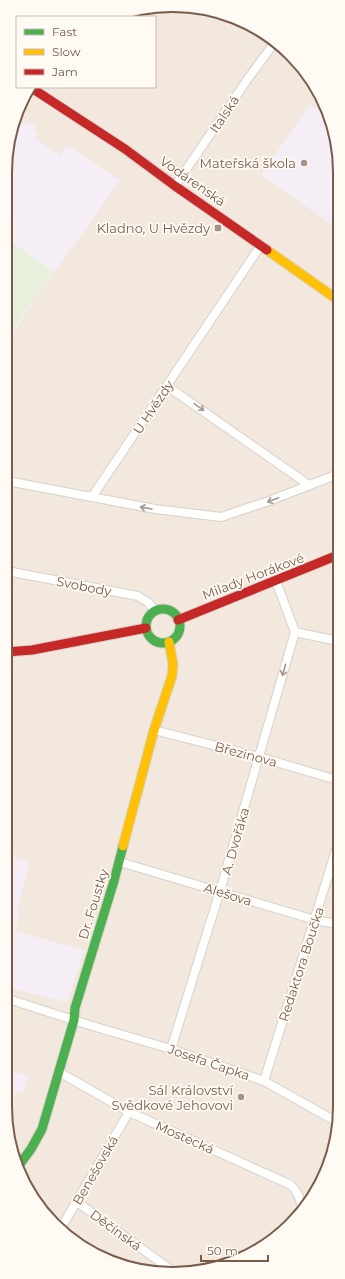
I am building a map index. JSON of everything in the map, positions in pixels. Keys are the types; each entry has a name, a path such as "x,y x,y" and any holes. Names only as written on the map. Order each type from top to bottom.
{"street":[{"name":"Italská","path":"175,186 271,46"},
{"name":"Vodárenská","path":"35,90 125,149 175,186 333,296"},
{"name":"U Hvězdy","path":"92,497 261,245"},
{"path":"167,386 309,486"},
{"path":"12,483 155,510 221,517 269,501 333,476"},
{"name":"Milady Horákové","path":"178,620 189,614 333,558"},
{"name":"Svobody","path":"12,572 138,596 149,603 155,611"},
{"path":"276,581 295,632 333,640"},
{"path":"166,609 176,615 178,620 179,631 169,642 162,643 152,639 148,635 146,628 147,619 155,611 166,609"},
{"path":"12,652 32,650 146,628"},
{"name":"A. Dvořáka","path":"171,1049 260,757 295,632"},
{"name":"Dr. Foustky","path":"22,1162 30,1152 42,1129 74,1020 75,1008 120,862 154,730 172,676 173,664 169,642"},
{"name":"Březinova","path":"154,730 260,757 333,779"},
{"name":"Redaktora Boučka","path":"264,1081 333,860"},
{"name":"Alešova","path":"120,862 315,920 333,923"},
{"name":"Josefa Čapka","path":"12,1000 171,1049 264,1081 333,1120"},
{"name":"Mostecká","path":"59,1072 129,1112 291,1185 300,1196 301,1203"},
{"name":"Benešovská","path":"64,1224 129,1112"},
{"name":"Děčínská","path":"77,1202 167,1267"}],"shaded area":[{"path":"162,12 193,13 214,17 234,24 262,39 286,59 306,83 321,111 328,131 332,152 332,1127 328,1148 321,1168 306,1196 286,1220 270,1234 234,1255 214,1262 183,1267 162,1267 131,1262 111,1255 83,1240 59,1220 39,1196 24,1168 17,1148 13,1127 13,152 17,131 24,111 36,88 156,88 156,16 136,16"},
{"name":"Mateřská škola","path":"310,104 321,112 330,141 333,162 333,225 261,175"},
{"path":"21,122 28,126 30,123 36,127 34,130 38,133 35,138 60,156 66,145 120,180 73,247 38,293 12,333 12,162 17,131"},
{"path":"12,857 30,862 17,909 20,911 15,931 12,930"},
{"path":"15,931 84,950 67,1003 12,988 12,941"},
{"path":"12,1071 28,1075 23,1092 18,1091 12,1100"}],"green space":[{"path":"12,243 53,271 12,330"}],"traffic: fast":[{"path":"160,609 166,609 175,614 179,620 180,626 179,632 175,638 166,643 160,643 151,638 146,629 146,623 151,614 160,609"},
{"path":"22,1161 31,1149 42,1129 74,1020 75,1008 114,881 123,846"}],"traffic: slow":[{"path":"267,250 333,296"},
{"path":"123,846 154,730 172,676 173,664 169,642"}],"traffic: jam":[{"path":"35,90 125,149 267,250"},
{"path":"178,620 333,557"},
{"path":"12,652 32,650 146,628"}],"place":[{"name":"Mateřská škola","path":"304,163"},
{"name":"Kladno, U Hvězdy","path":"218,228"},
{"name":"Sál Království Svědkové Jehovovi","path":"241,1097"}]}
